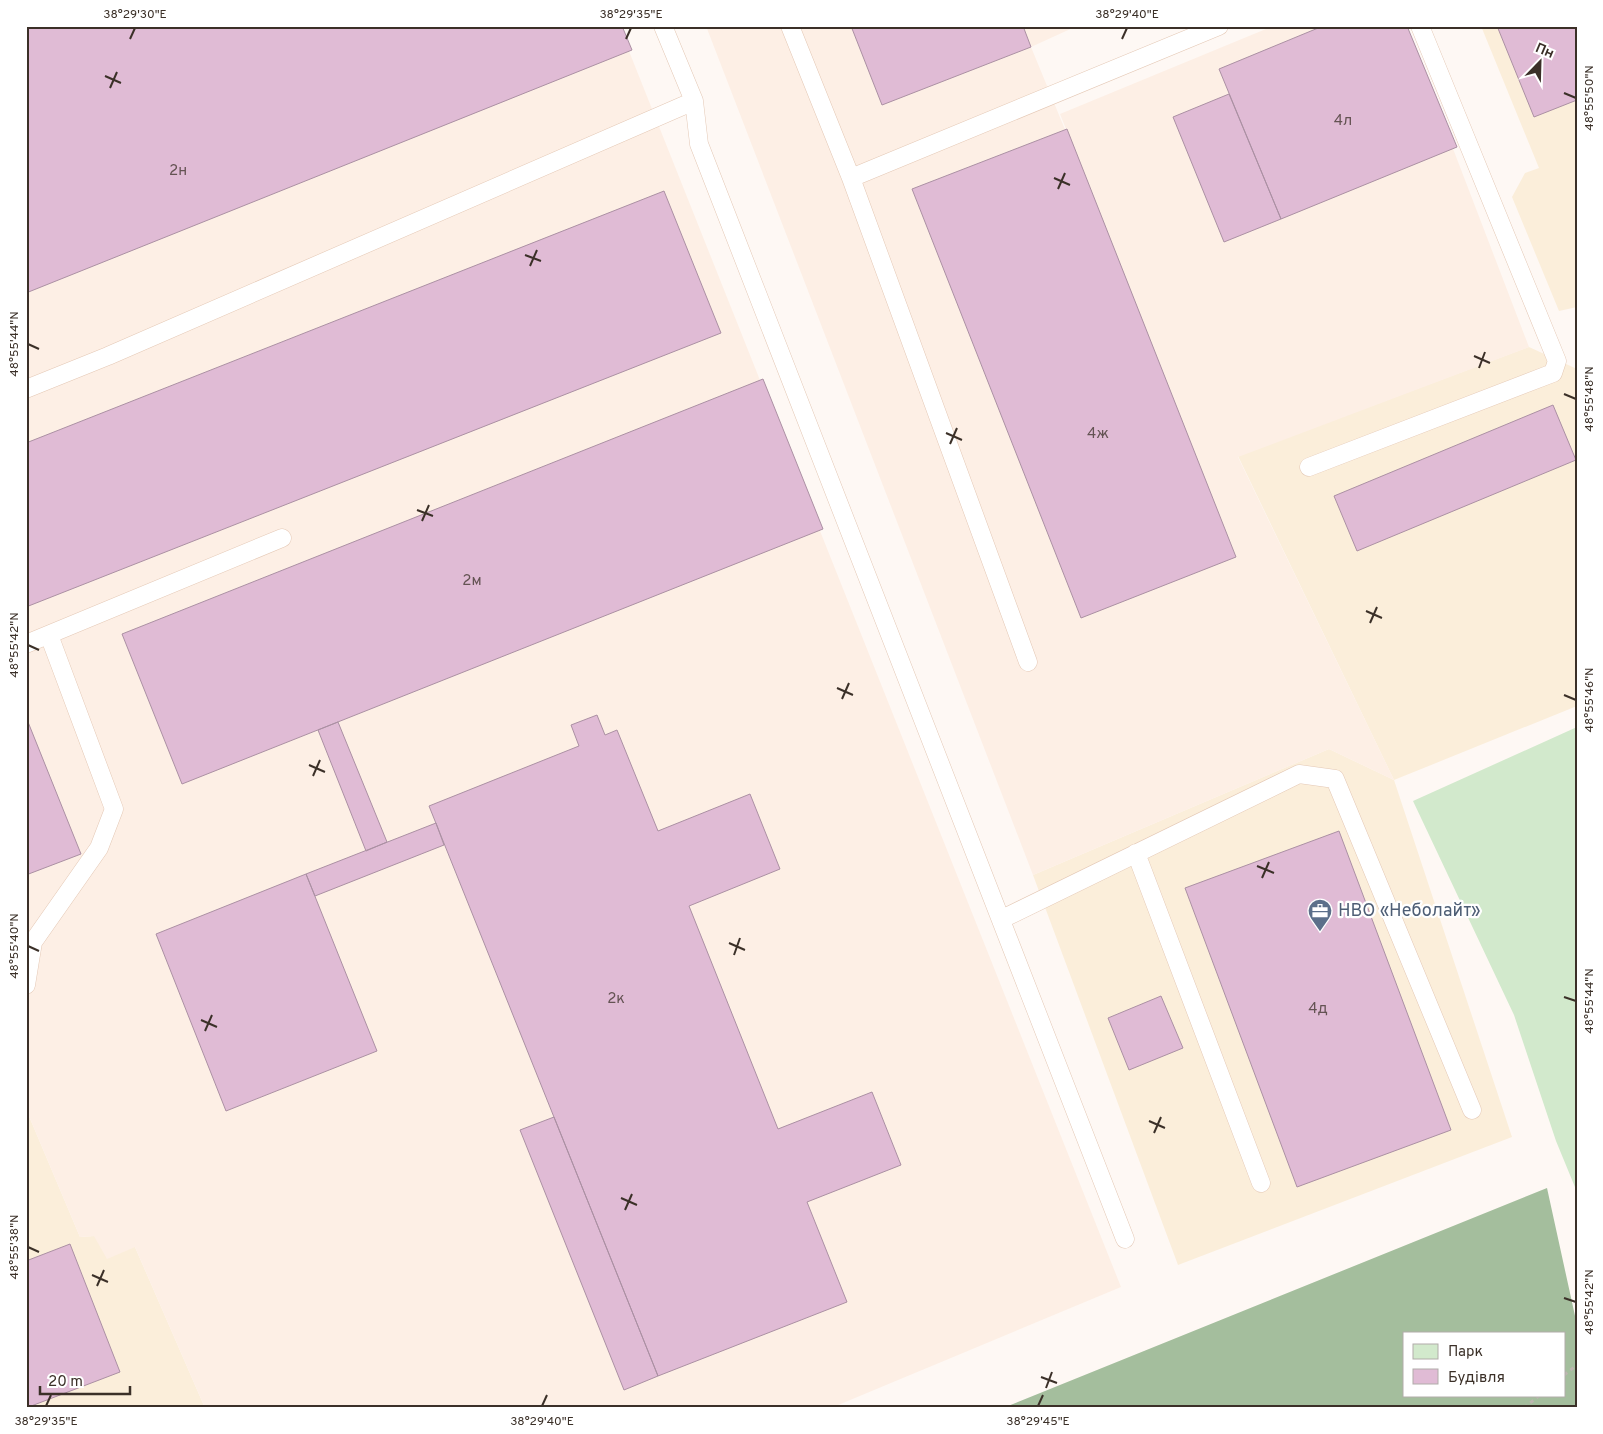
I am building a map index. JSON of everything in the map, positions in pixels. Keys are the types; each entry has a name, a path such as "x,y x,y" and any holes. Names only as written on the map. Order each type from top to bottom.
{"lane":[{"path":"663,26 694,102 699,144 1002,919 1124,1238"},
{"path":"790,26 851,178 1028,662"},
{"path":"851,178 1219,26"},
{"path":"1309,467 1553,373 1557,361 1420,26"},
{"path":"26,389 108,356 694,102"},
{"path":"26,644 282,538"},
{"path":"26,985 33,942 99,848 114,809 49,635"},
{"path":"1002,919 1299,774 1336,779 1472,1110"},
{"path":"1136,853 1261,1183"}],"path":[{"path":"1566,1373 1577,1365"},
{"path":"1524,1408 1539,1396"}],"shaded area":[{"path":"26,26 619,26 1121,1287 831,1408 205,1408 135,1247 107,1259 94,1236 80,1237 26,1109"},
{"path":"706,26 1077,26 1031,47 1108,234 1060,114 1273,26 1406,26 1529,347 1238,457 1394,780 1329,749 1033,875"},
{"path":"1481,26 1577,26 1577,307 1559,311 1512,197 1525,173 1539,168"},
{"path":"1529,347 1577,369 1577,706 1394,780 1238,456"},
{"path":"1329,749 1394,780 1512,1137 1178,1265 1033,875"},
{"path":"26,1109 80,1237 94,1236 135,1247 205,1408 26,1408"}],"green space":[{"path":"1577,727 1577,1192 1556,1141 1514,1015 1413,801"},
{"path":"1547,1188 1577,1325 1577,1408 1003,1408"}],"building":[{"path":"26,26 622,26 632,50 26,293"},
{"path":"851,26 1023,26 1031,47 882,105"},
{"path":"1323,26 1407,26 1457,147 1281,219 1219,69"},
{"path":"1497,26 1577,26 1577,100 1534,117"},
{"path":"1229,94 1281,219 1224,242 1173,117"},
{"path":"1067,129 1236,557 1081,618 912,189"},
{"path":"664,191 721,333 26,607 26,443"},
{"path":"763,379 823,529 182,784 122,634"},
{"path":"1553,405 1576,460 1357,551 1334,496"},
{"path":"597,715 605,735 617,730 658,831 750,794 780,869 689,906 778,1129 872,1092 901,1165 807,1202 847,1302 658,1376 429,806 579,746 571,725"},
{"path":"26,717 81,854 26,875"},
{"path":"338,722 387,842 366,851 318,730"},
{"path":"436,823 444,845 315,896 306,874"},
{"path":"1339,831 1451,1130 1297,1187 1185,888"},
{"path":"306,874 377,1051 226,1111 156,934"},
{"path":"1161,996 1183,1048 1129,1070 1108,1018"},
{"path":"554,1117 658,1376 624,1390 520,1130"},
{"path":"70,1244 120,1372 26,1408 26,1261"}],"place":[{"name":"НВО «Неболайт»","path":"1320,932"}]}
